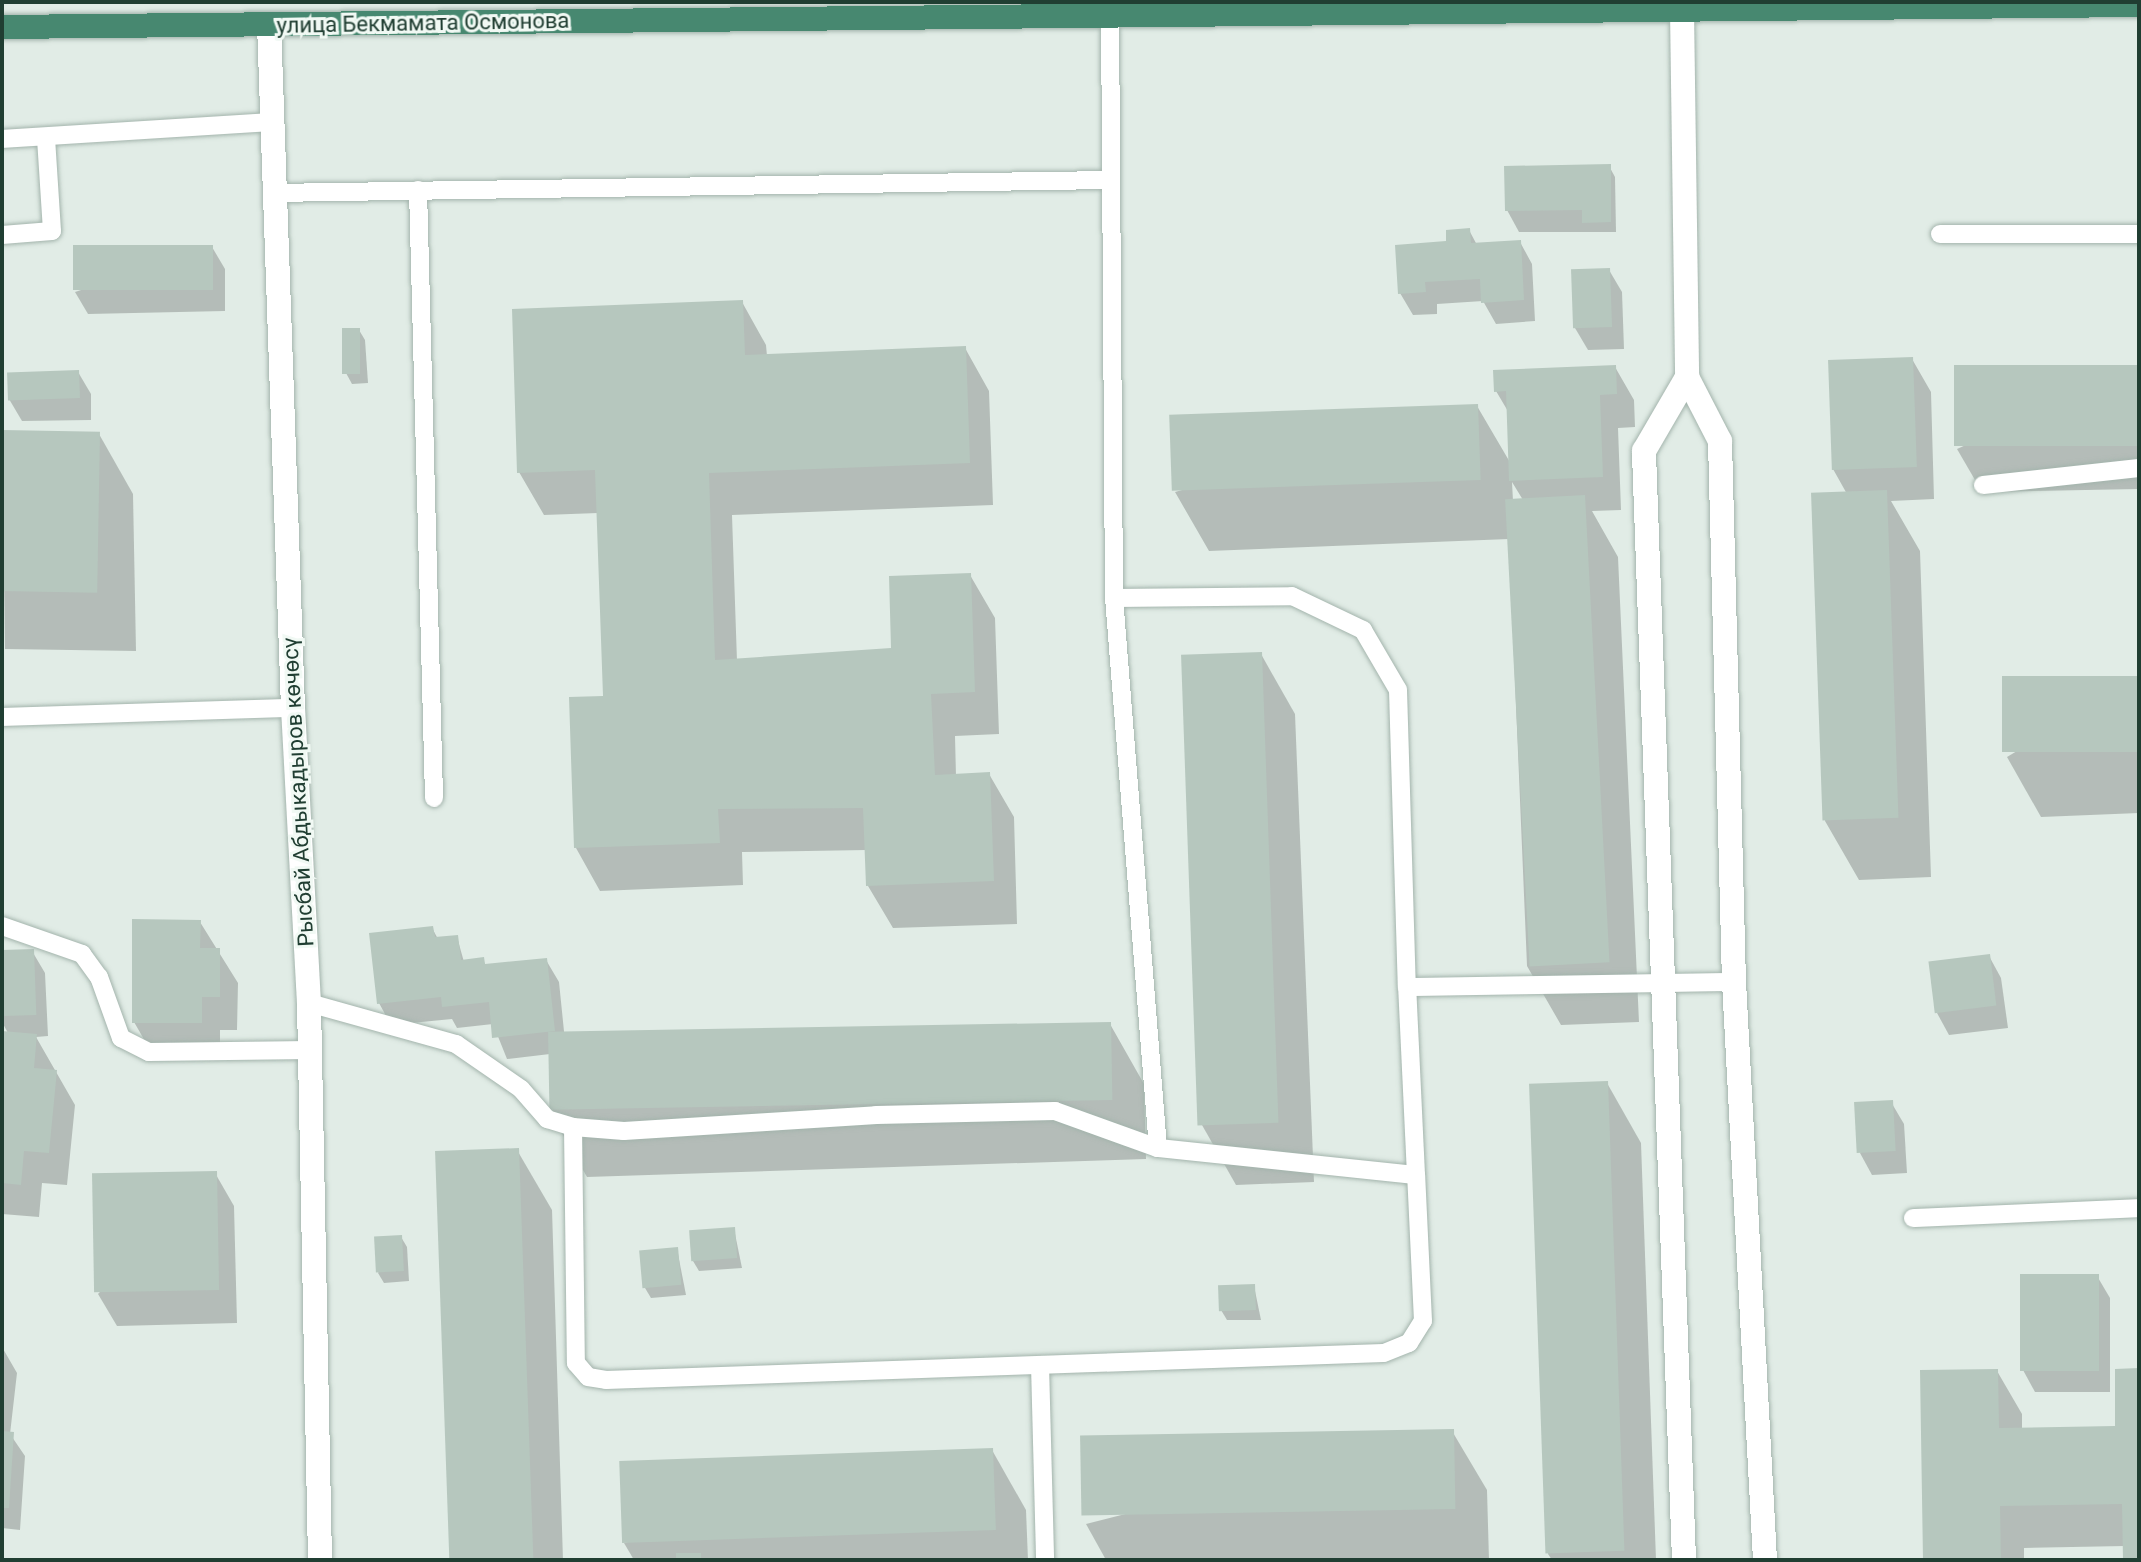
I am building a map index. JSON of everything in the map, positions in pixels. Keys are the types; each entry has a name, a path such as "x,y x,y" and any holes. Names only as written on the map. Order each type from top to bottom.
{"highway":[{"name":"улица Бекмамата Осмонова","path":"2,27 269,24 605,12 1110,16 1492,7 1682,10 2139,5"}],"street":[{"path":"1682,10 1687,377 1720,441 1734,982 1759,1560"},
{"name":"Рысбай Абдыкадыров көчөсү","path":"269,24 272,193 293,708 309,1003 320,1560"},
{"path":"1684,1560 1644,451 1687,377"}],"lane":[{"path":"1110,16 1114,598 1158,1148"},
{"path":"2,138 270,122"},
{"path":"2,235 52,231 46,137"},
{"path":"272,193 1111,180"},
{"path":"418,190 434,798"},
{"path":"1940,234 2139,234"},
{"path":"1983,485 2139,468"},
{"path":"573,1127 576,1363 588,1377 1384,1353 1409,1343 1423,1321 1407,987 1398,690 1363,630 1292,596 1114,598"},
{"path":"2,717 293,708"},
{"path":"2,926 82,954 99,977 121,1038 149,1052 310,1050"},
{"path":"1407,987 1734,982"},
{"path":"309,1003 456,1044 521,1089 547,1119 573,1127 624,1131 876,1115 1055,1111 1158,1148 1416,1175"},
{"path":"1913,1218 2139,1208"},
{"path":"1040,1365 1045,1560"}],"building":[{"path":"1611,164 1611,222 1582,223 1582,210 1505,211 1504,166"},
{"path":"1470,228 1471,243 1521,240 1524,300 1481,303 1480,279 1425,282 1426,292 1398,294 1395,245 1446,241 1446,230"},
{"path":"73,245 213,245 213,290 73,290"},
{"path":"1610,268 1612,327 1573,328 1571,269"},
{"path":"743,300 745,355 966,346 970,463 709,473 715,660 891,648 889,576 971,573 975,692 931,694 935,775 990,772 994,881 866,886 863,808 718,809 720,843 574,848 569,697 603,696 595,470 517,473 512,309"},
{"path":"342,328 360,328 360,374 342,374"},
{"path":"1913,357 1917,467 1832,470 1828,360"},
{"path":"1616,365 1617,394 1600,395 1603,477 1509,481 1506,391 1494,392 1493,370"},
{"path":"1954,365 2139,365 2139,446 1954,446"},
{"path":"79,370 80,398 8,400 7,373"},
{"path":"1478,404 1481,480 1172,491 1169,415"},
{"path":"2,430 100,432 97,593 2,591"},
{"path":"1887,490 1898,818 1822,820 1811,493"},
{"path":"1585,495 1609,962 1530,967 1505,499"},
{"path":"1262,652 1278,1123 1197,1126 1181,655"},
{"path":"2002,676 2139,676 2139,752 2002,752"},
{"path":"132,919 201,920 200,948 220,948 220,997 202,997 202,1023 132,1023"},
{"path":"433,926 435,937 458,935 461,960 484,957 485,964 547,958 555,1031 492,1038 489,1002 442,1007 441,997 377,1004 369,933"},
{"path":"34,949 36,1015 4,1016 2,950"},
{"path":"1990,954 1996,1006 1935,1013 1928,962"},
{"path":"1111,1022 1112,1100 549,1110 548,1032"},
{"path":"2,1031 37,1034 34,1068 57,1070 49,1153 24,1151 21,1185 2,1183"},
{"path":"1608,1081 1624,1551 1545,1553 1529,1084"},
{"path":"1893,1100 1896,1151 1857,1153 1854,1102"},
{"path":"519,1148 533,1560 449,1560 435,1151"},
{"path":"217,1171 219,1290 94,1292 92,1173"},
{"path":"735,1227 737,1258 691,1261 689,1230"},
{"path":"402,1235 404,1271 376,1272 374,1236"},
{"path":"678,1247 681,1285 642,1288 639,1250"},
{"path":"2020,1274 2099,1274 2099,1371 2020,1371"},
{"path":"1255,1284 1256,1310 1219,1311 1218,1285"},
{"path":"2139,1368 2139,1560 2123,1560 2122,1504 2000,1506 2001,1560 1923,1560 1920,1370 1998,1369 1999,1428 2115,1426 2115,1369"},
{"path":"1454,1429 1455,1509 1081,1516 1080,1436"},
{"path":"2,1431 14,1432 9,1508 2,1508"},
{"path":"993,1448 996,1530 622,1543 619,1461"},
{"path":"676,1553 701,1553 701,1560 676,1560"}]}
